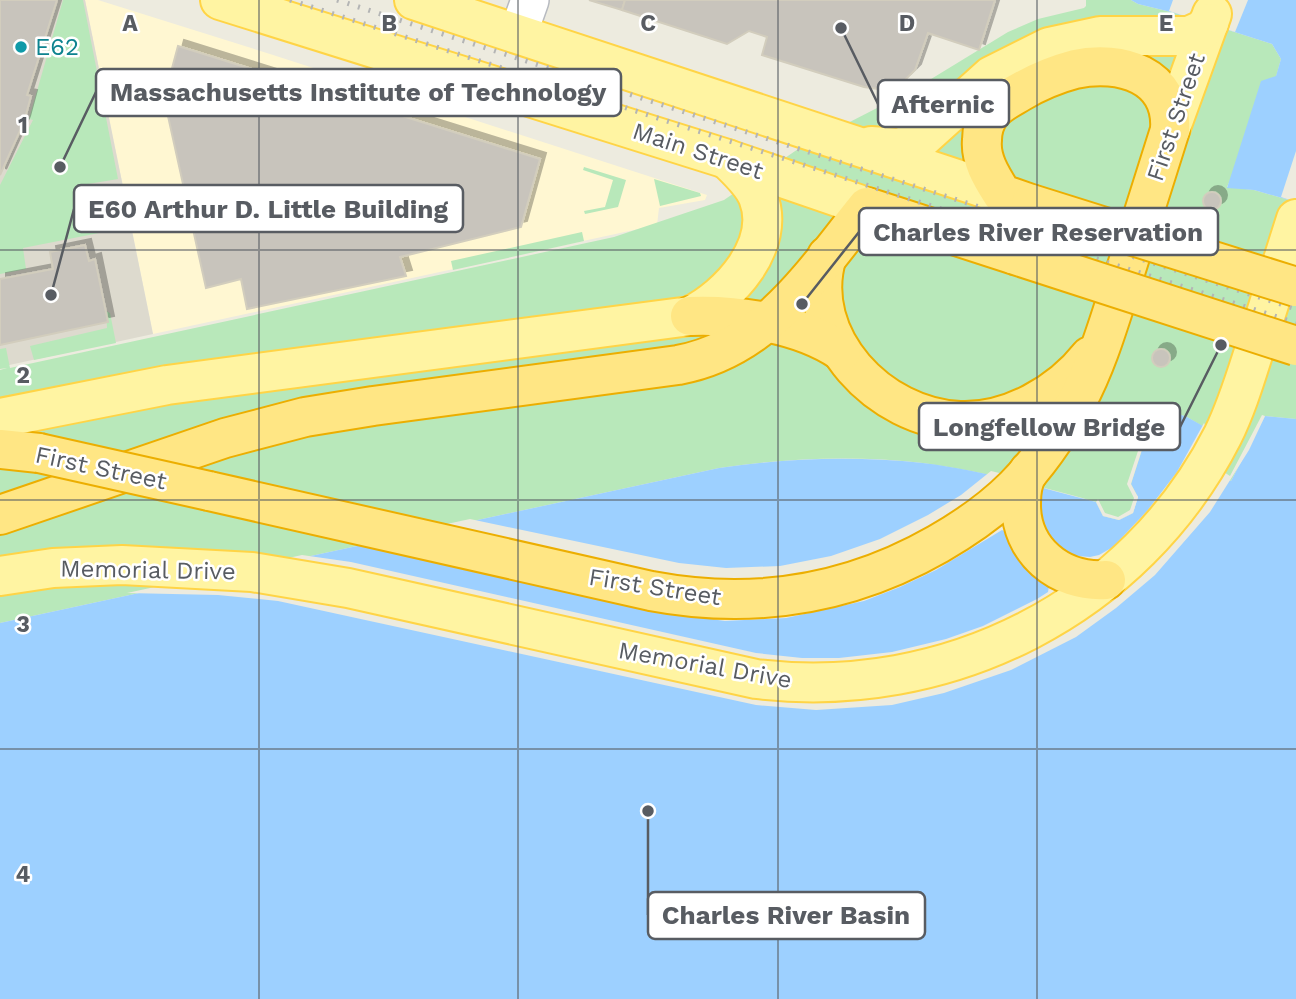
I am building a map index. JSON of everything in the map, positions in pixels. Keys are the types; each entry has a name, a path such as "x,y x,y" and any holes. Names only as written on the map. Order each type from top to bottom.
{"highway":[{"path":"1171,130 1171,117 1165,96 1156,84 1144,76 1115,68 1091,67 1046,79 1001,104 989,115 984,126 981,147 983,158 1016,199 1296,287"},
{"name":"First Street","path":"0,449 38,453 668,594 720,599 788,597 849,583 921,554 984,514 1008,494 1029,471 1077,401 1106,331 1171,130"},
{"path":"0,515 215,441 327,413 696,362 733,347 767,323 867,207"},
{"name":"Main Street","path":"867,207 1296,346"},
{"path":"827,256 822,277 824,302 830,329 841,351 867,382 892,400 925,414 948,420 970,421 1013,411 1055,389 1084,364 1106,331"},
{"path":"690,316 733,317 767,323 811,335 841,351"},
{"path":"1029,471 1022,486 1021,513 1025,533 1032,546 1041,558 1061,571 1094,581 1106,580"}],"main road":[{"name":"Main Street","path":"220,0 727,159 867,207"},
{"path":"414,0 524,17 858,145 1016,199"},
{"path":"858,145 899,148 920,140 984,81 1008,66 1049,47 1100,36 1188,36 1202,30 1213,12"},
{"name":"First Street","path":"1171,130 1213,12"},
{"path":"0,418 112,394 690,316 708,306 732,284 746,265 759,239 761,213 758,197 727,159"},
{"name":"Memorial Drive","path":"0,576 53,568 122,565 204,568 300,579 732,674 782,682 854,681 905,675 1000,645 1045,622 1106,580 1140,549 1189,492 1220,441 1236,407 1296,219"}],"shaded area":[{"path":"0,0 85,0 153,334 0,367"},
{"path":"85,0 98,0 707,195 705,200 659,208 657,225 153,334"}],"green space":[{"path":"63,0 83,0 118,179 88,184 99,233 23,248 26,269 0,274 0,185 33,120 29,119"},
{"path":"1086,0 1131,0 1175,13 1272,44 1281,59 1276,77 1227,187 1254,190 1296,202 1296,419 1265,416 1231,481 1188,454 1202,426 1187,417 1156,406 1133,513 1119,520 1103,516 1096,502 945,466 872,459 770,462 719,468 0,623 0,370 7,368 0,369 0,349 6,348 10,368 614,237 724,200 801,147 918,87 1008,32 1038,19 1084,8"},
{"path":"584,167 626,180 618,207 585,214 584,211 605,207 613,180 583,170"},
{"path":"654,179 700,193 701,196 660,206"},
{"path":"582,232 584,241 453,270 451,261"},
{"path":"106,311 110,313 116,343 34,360 30,346 107,328"}],"water":[{"path":"1131,0 1296,0 1296,202 1254,190 1227,188 1261,81 1276,76 1281,59 1272,44"},
{"path":"1156,406 1203,426 1189,454 1231,481 1265,416 1296,419 1296,999 0,999 0,623 719,468 770,462 872,459 945,466 1096,502 1103,516 1119,520 1133,513 1138,497 1131,484"}],"pier":[{"path":"1173,0 1248,0 1235,32 1169,11"},
{"path":"1296,151 1296,202 1281,197"},
{"path":"1154,403 1157,403 1131,484 1138,497 1133,513 1119,520 1103,516 1096,502 1098,499 1105,513 1118,517 1130,510 1134,498 1127,484"},
{"path":"1262,415 1265,416 1249,450 1210,512 1155,575 1116,608 1076,637 1011,670 944,693 892,705 816,710 756,705 278,601 218,595 127,593 302,555 351,562 756,653 802,658 839,658 892,652 946,639 983,626 1037,599 1048,592 1049,586 1027,570 1016,557 1006,532 1002,530 936,570 864,601 786,618 725,621 646,610 354,544 470,519 679,563 726,568 780,566 831,556 880,539 961,495 991,471 1044,484 1038,496 1038,526 1066,555 1090,557 1113,547 1147,511 1177,472 1204,423 1206,427 1193,452 1230,476"}],"building":[{"name":"E62","path":"0,0 57,0 27,95 31,96 24,122 0,175"},
{"path":"589,0 625,0 622,10"},
{"path":"625,0 995,0 979,50 928,33 915,70 905,80 891,87 878,89 762,55 767,37 749,31 727,44 622,10"},
{"path":"178,46 540,159 521,227 400,257 406,276 247,309 241,279 206,288 164,98"},
{"path":"1208,192 1216,192 1221,201 1219,208 1208,210 1203,205 1203,197"},
{"path":"85,245 89,261 95,259 108,322 0,345 0,279 53,269 50,252"},
{"path":"1157,349 1165,349 1170,358 1168,365 1157,367 1152,362 1152,354"}],"railway":[{"path":"290,0 1296,323"},
{"path":"337,0 1296,309"}],"place":[{"name":"Afternic","path":"841,28"},
{"name":"E62","path":"21,47"},
{"name":"Massachusetts Institute of Technology","path":"60,167"},
{"name":"E60 Arthur D. Little Building","path":"51,295"},
{"name":"Charles River Reservation","path":"802,304"},
{"name":"Longfellow Bridge","path":"1221,345"},
{"name":"Charles River Basin","path":"648,811"}]}
